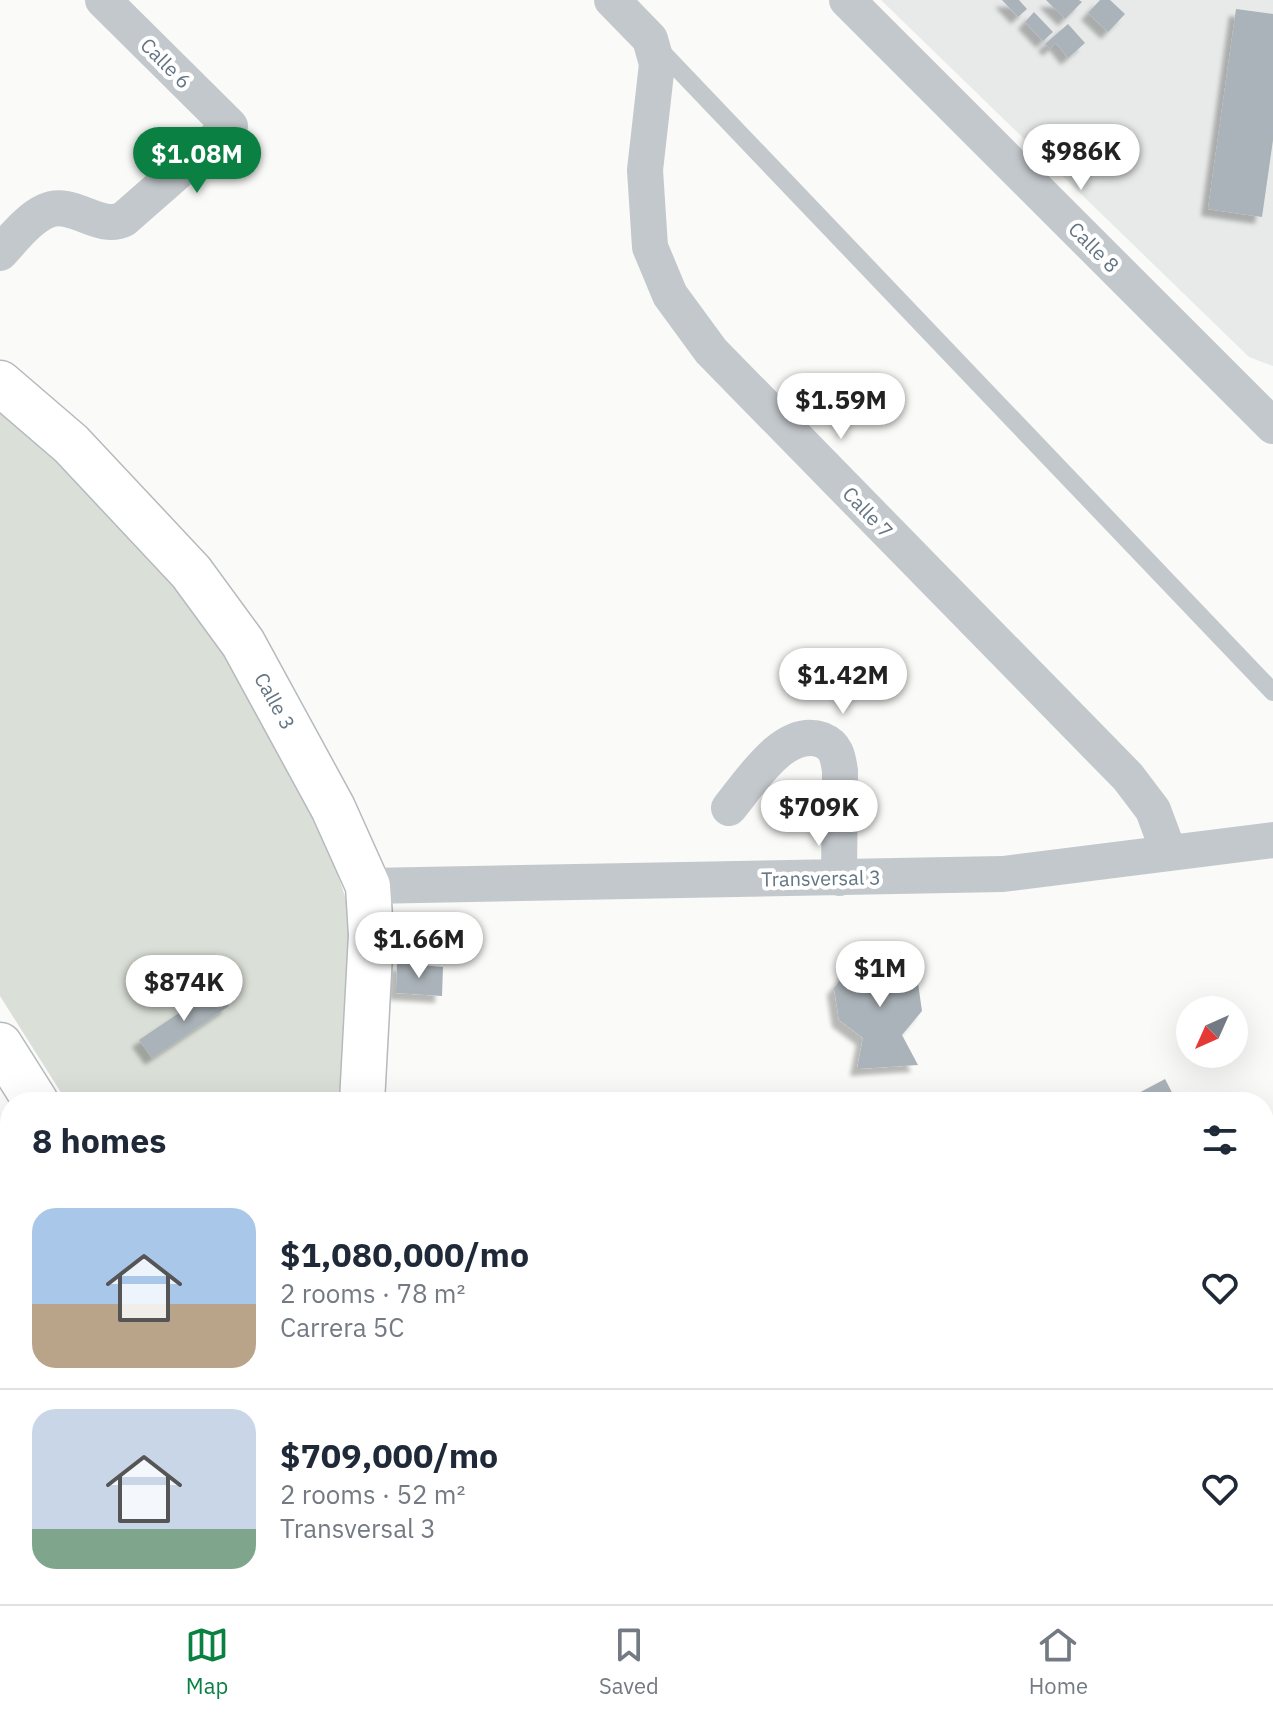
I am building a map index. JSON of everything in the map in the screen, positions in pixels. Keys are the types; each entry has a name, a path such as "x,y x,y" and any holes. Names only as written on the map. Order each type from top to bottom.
{"main road":[{"name":"Calle 3","path":"0,383 71,444 191,572 243,643 333,808 368,886 371,935 363,1092"},
{"path":"0,1045 30,1092"}],"street":[{"name":"Calle 6","path":"0,253 47,211 62,208 107,223 124,219 230,126 103,0"},
{"path":"612,0 650,39"},
{"name":"Calle 8","path":"847,0 1273,426"},
{"name":"Calle 7","path":"650,39 657,64 645,170 650,247 670,295 711,351 1128,777 1153,810 1169,853"},
{"path":"729,808 774,755 794,742 813,737 829,743 838,754 840,771 839,878"},
{"name":"Transversal 3","path":"368,886 1003,874 1273,840"}],"lane":[{"path":"650,39 1273,692"}],"shaded area":[{"path":"881,0 1273,0 1273,366 1249,357"},
{"path":"0,405 103,499 210,627 327,843 349,908 352,982 344,1092 61,1092 0,996"}],"building":[{"path":"1002,0 1019,0 1027,9 1018,17"},
{"path":"1046,0 1079,0 1082,2 1065,19"},
{"path":"1100,0 1110,0 1125,14 1108,32 1088,13"},
{"path":"1236,9 1273,14 1273,140 1262,217 1208,209"},
{"path":"1034,12 1053,32 1043,41 1025,22"},
{"path":"1068,24 1085,43 1068,58 1056,43 1050,49 1045,44"},
{"path":"888,953 917,976 922,1011 902,1035 918,1065 857,1069 863,1038 839,1020 834,988 858,956"},
{"path":"397,963 443,967 442,996 396,993"},
{"path":"216,988 229,1006 152,1058 139,1040"},
{"path":"1165,1079 1172,1092 1141,1092"}]}
